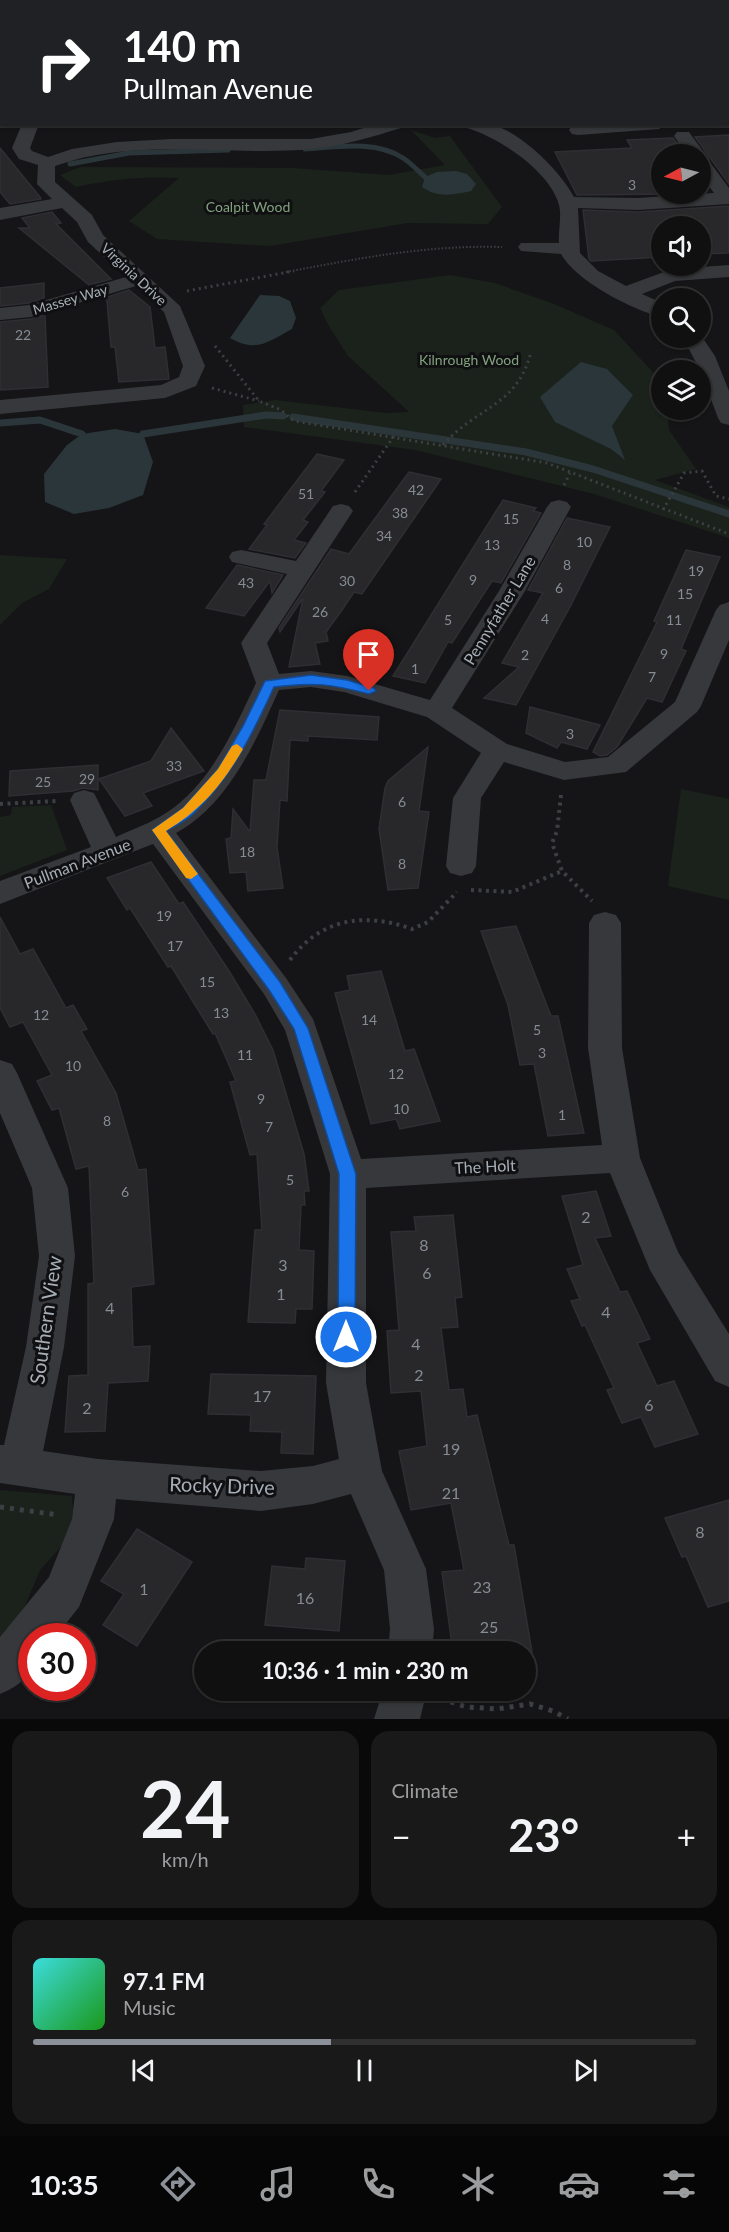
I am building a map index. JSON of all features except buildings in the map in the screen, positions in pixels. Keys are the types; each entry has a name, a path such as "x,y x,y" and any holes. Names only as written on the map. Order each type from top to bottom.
{"street":[{"path":"29,126 21,148 25,155 48,163 72,154 117,147 171,144 311,144 354,137 388,126"},
{"path":"171,144 179,126"},
{"path":"483,126 500,133 553,179 568,202 569,249 574,260 592,276 651,305"},
{"path":"579,130 632,126"},
{"path":"682,136 688,144"},
{"name":"Virginia Drive","path":"48,163 46,184 85,219 95,238 173,310 194,366 188,381"},
{"path":"711,176 728,198"},
{"path":"568,202 638,204 728,198"},
{"path":"0,214 67,202"},
{"path":"528,247 569,249"},
{"path":"627,293 672,275 729,271"},
{"name":"Massey Way","path":"0,314 31,311 140,279"},
{"path":"699,348 729,418"},
{"path":"703,348 729,354"},
{"path":"0,407 165,391 188,381"},
{"name":"Pennyfather Lane","path":"437,711 512,591 559,507"},
{"path":"341,511 254,643 269,683 311,679 347,684 437,711 497,750 564,771 616,765 687,706 729,610"},
{"path":"241,557 302,570"},
{"name":"Pullman Avenue","path":"0,893 108,852 158,830 188,812 223,771 250,726 269,683"},
{"path":"461,876 467,798 497,750"},
{"path":"84,800 108,852"},
{"path":"158,830 274,986 301,1028 348,1174 346,1383 362,1472 405,1569 412,1629 411,1641"},
{"path":"605,923 605,1048 622,1158 663,1259 729,1369"},
{"name":"Southern View","path":"0,1073 50,1188 57,1256 45,1347 9,1466"},
{"name":"The Holt","path":"348,1174 622,1158"},
{"name":"Rocky Drive","path":"9,1466 98,1478 261,1491 313,1485 362,1472"},
{"path":"0,1672 64,1592 93,1519 98,1478"},
{"path":"397,1719 414,1701"}],"path":[{"path":"159,297 392,252 455,246 528,247"},
{"path":"215,346 259,401"},
{"path":"443,445 453,432 505,398 524,375 531,352"},
{"path":"188,381 259,401 281,410 294,421 547,463 729,534"},
{"path":"341,511 394,436"},
{"path":"663,510 684,473 702,471 716,496 729,499"},
{"path":"564,771 557,831 552,843 562,871 589,897 605,923"},
{"path":"0,804 84,800"},
{"path":"274,986 296,951 312,937 350,920 386,920 412,929 428,922 461,876 474,891 512,892 562,871"},
{"path":"0,1507 93,1519"},
{"path":"445,1701 467,1707 497,1709 530,1704 553,1711 568,1719"}],"green space":[{"name":"Coalpit Wood","path":"411,130 435,138 450,136 502,207 488,224 407,223 270,246 157,239 129,221 179,178 127,179 76,187 60,175 81,167 293,168 389,175 445,165"},
{"name":"Kilnrough Wood","path":"450,275 495,283 554,304 614,330 651,370 651,420 668,420 669,430 696,469 655,480 729,507 729,538 594,494 415,450 244,427 243,405 275,400 386,413 409,412 348,356 320,308 339,290","holes":["607,369 633,395 612,426 624,459 611,449"]},
{"path":"0,555 67,559 49,589 22,603 0,625"},
{"path":"681,789 729,799 729,900 668,886"},
{"path":"51,805 67,850 0,876 0,817 11,815 12,807"},
{"path":"0,1490 72,1496 73,1512 68,1539 40,1570 16,1627 0,1646"}],"shaded area":[{"path":"456,171 467,174 476,184 471,191 440,194 422,187 425,177 437,172"},
{"path":"260,295 279,296 290,301 296,318 292,329 262,344 247,345 230,338"},
{"path":"581,362 607,369 633,395 612,426 625,460 611,449 555,422 540,397"},
{"path":"115,429 143,434 153,462 143,495 109,508 74,514 45,502 44,474 67,445 82,434"}],"waterway":[{"path":"305,149 343,146 380,149 403,158 425,177"},
{"path":"70,164 129,153 228,150"},
{"path":"143,434 266,415 283,416"},
{"path":"293,417 526,452 593,469 729,514"},
{"path":"0,423 40,420 82,434"}],"slow traffic":[{"path":"191,874 158,830 188,812 223,771 237,749"}],"route":[{"path":"346,1337 348,1174 301,1028 274,986 158,830 188,812 223,771 250,726 269,683 311,679 347,684 369,691"}]}
